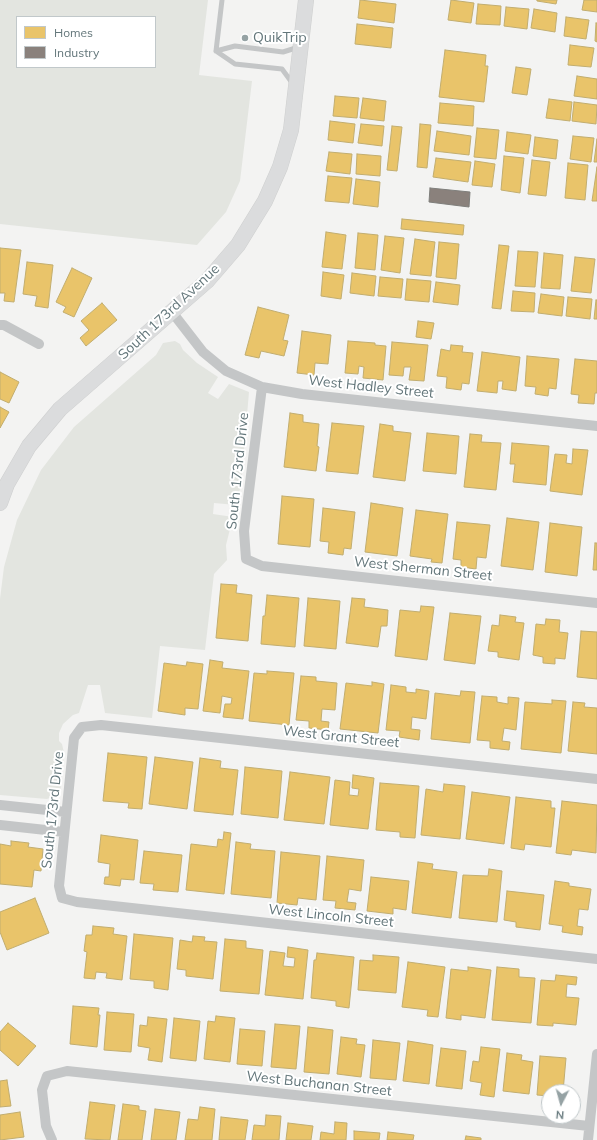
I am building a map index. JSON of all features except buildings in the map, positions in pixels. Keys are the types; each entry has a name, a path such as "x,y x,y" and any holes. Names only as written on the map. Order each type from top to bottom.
{"street":[{"name":"South 173rd Avenue","path":"0,503 7,484 29,446 60,409 207,281 238,245 265,201 280,167 291,130 306,0"},
{"name":"West Hadley Street","path":"172,312 203,352 214,362 226,371 262,386 302,394 597,426"},
{"path":"0,325 4,325 39,344"},
{"name":"South 173rd Drive","path":"246,559 244,531 262,386"},
{"name":"West Sherman Street","path":"246,559 262,566 597,603"},
{"name":"West Grant Street","path":"82,727 102,725 597,778"},
{"name":"South 173rd Drive","path":"62,898 59,886 74,738 82,727"},
{"path":"0,805 66,812"},
{"path":"0,825 64,832"},
{"name":"West Lincoln Street","path":"62,898 76,902 597,959"},
{"path":"588,1140 597,1054"},
{"name":"West Buchanan Street","path":"52,1140 46,1126 42,1090 47,1076 67,1071 589,1126"}],"lane":[{"path":"216,51 222,0"},
{"path":"216,51 235,46 283,52 300,46"},
{"path":"216,51 235,64 282,70 296,88"}],"shaded area":[{"path":"0,0 208,0 199,75 252,81 240,181 226,212 197,245 0,224"},
{"path":"175,341 180,344 183,350 197,363 218,377 208,393 218,399 229,384 249,392 241,485 236,505 214,503 213,514 233,517 226,545 227,560 214,574 205,650 160,646 152,718 105,713 100,685 88,685 79,713 73,715 63,724 59,733 59,741 62,744 64,753 60,794 47,799 0,795 0,599 4,567 17,520 41,470 74,427 156,355 163,343"}],"place":[{"name":"QuikTrip","path":"245,38"}]}
